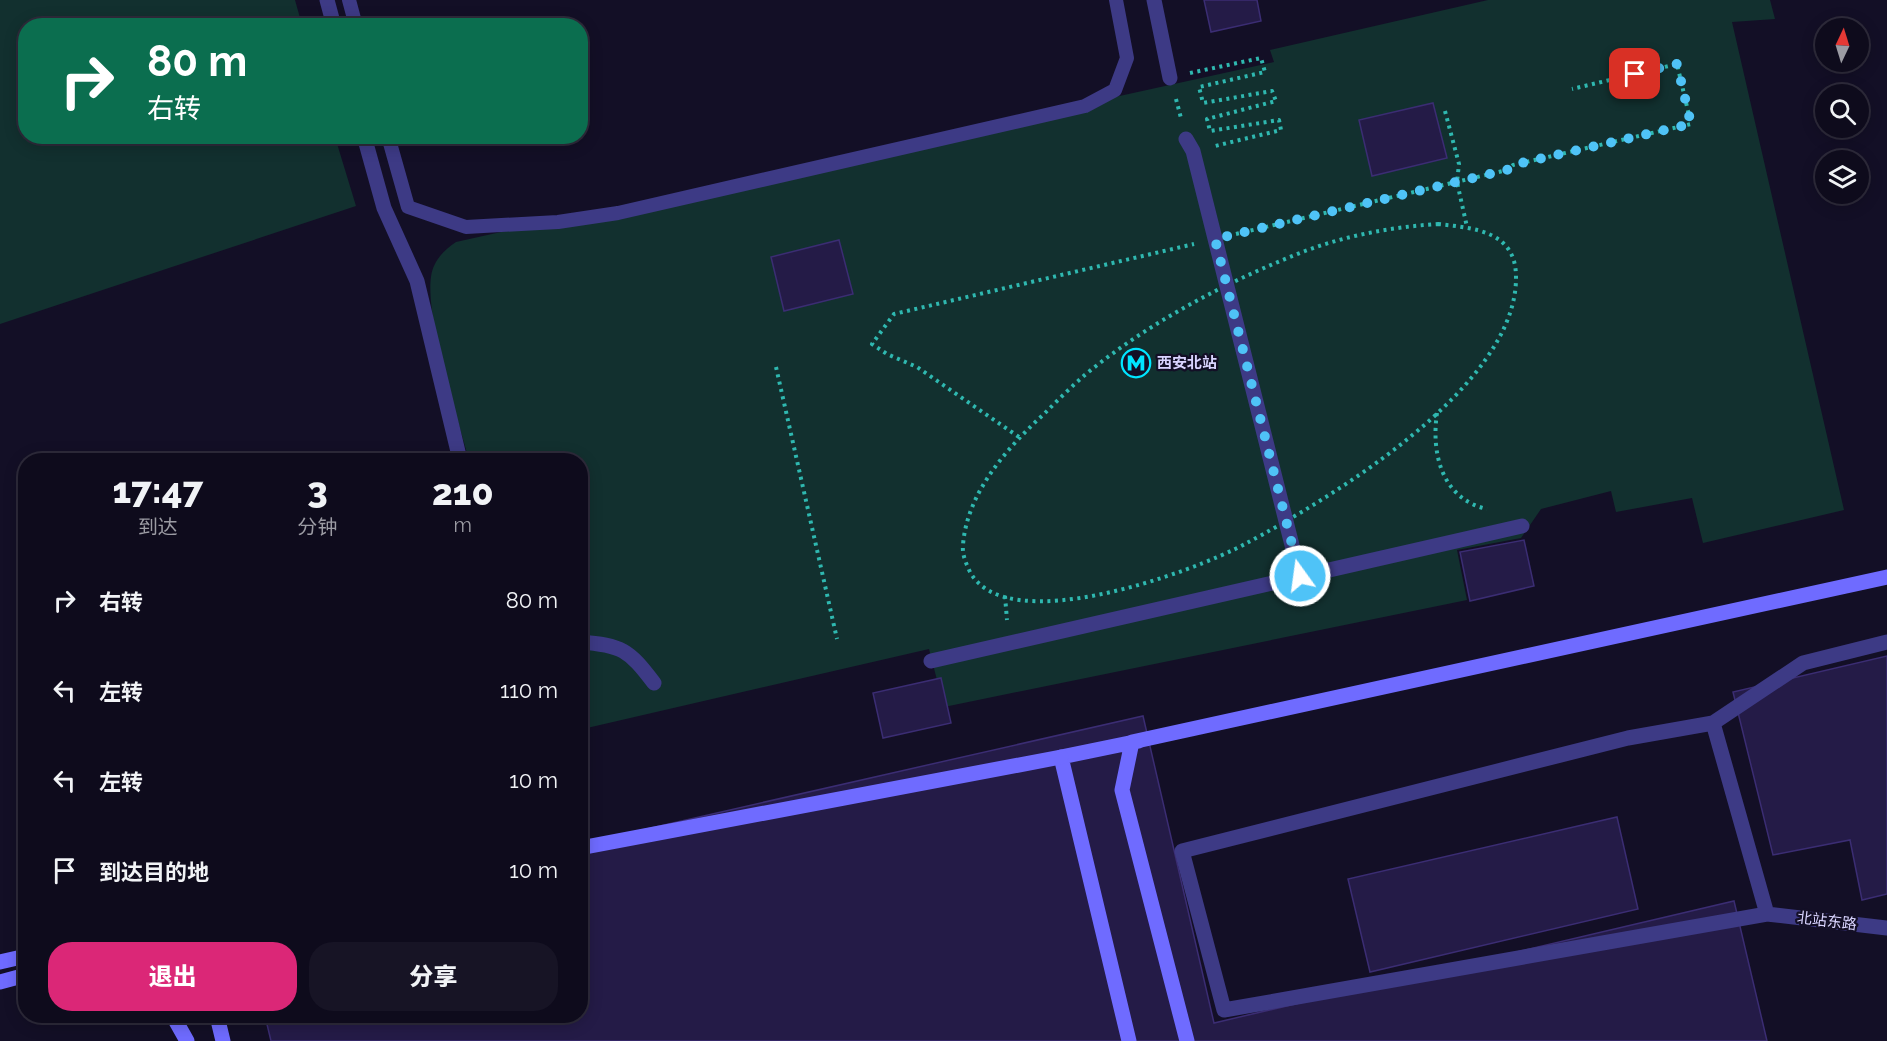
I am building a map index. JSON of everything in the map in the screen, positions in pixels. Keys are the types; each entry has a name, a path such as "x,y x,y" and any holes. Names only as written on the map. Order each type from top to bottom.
{"main road":[{"path":"1187,1041 1122,790 1132,742 1887,577"},
{"path":"588,846 1061,757 1221,723"},
{"path":"1061,757 1129,1041"},
{"path":"0,962 18,958"},
{"path":"0,982 18,977"},
{"path":"177,1023 187,1041"},
{"path":"219,1023 223,1041"}],"street":[{"path":"327,0 332,18"},
{"path":"1154,0 1170,78"},
{"path":"366,144 384,208 417,281 458,453"},
{"path":"1190,145 1300,576"},
{"path":"931,661 1522,526"},
{"path":"588,643 610,644 626,652 654,682"},
{"path":"1767,914 1713,723 1803,663 1887,643"},
{"name":"北站东路","path":"1713,723 1628,738 1182,851 1224,1010 1767,914 1887,928"}],"lane":[{"path":"349,0 354,18"},
{"path":"390,144 408,207 466,227 558,222 618,213 1085,106 1114,90 1127,58 1116,0"}],"path":[{"path":"1261,58 1265,72 1199,87 1203,104 1272,91 1276,101 1207,119 1210,131 1280,120 1281,130 1190,145 1170,78 1261,58"},
{"path":"1019,437 917,367 887,354 872,344 894,314 1457,182 1507,170 1513,165 1691,124 1677,64 1572,89"},
{"path":"1445,111 1459,164 1457,182 1467,227"},
{"path":"776,367 837,639"},
{"path":"1437,412 1435,443 1438,465 1446,481 1458,496 1489,510"}],"green space":[{"path":"0,0 295,0 300,18 18,18 18,144 337,144 356,206 0,324"},
{"path":"1488,0 1770,0 1775,19 1732,22 1844,510 1703,543 1692,498 1616,512 1611,491 1541,509 1521,538 1457,550 1467,600 944,707 929,649 588,728 588,453 467,453 449,390 431,305 430,282 434,266 449,247 456,242 1274,62 1270,50"}],"building":[{"path":"1204,0 1257,0 1261,21 1211,32"},
{"path":"1433,103 1447,158 1372,176 1359,120"},
{"path":"839,240 853,294 784,311 771,257"},
{"path":"1524,540 1534,586 1470,601 1460,552"},
{"path":"1887,656 1887,894 1862,900 1850,840 1773,855 1733,692"},
{"path":"941,678 951,723 883,738 873,693"},
{"path":"1143,716 1214,1023 1734,901 1767,1041 271,1041 267,1023 588,1023 588,842"},
{"path":"1617,817 1638,909 1370,972 1348,879"}],"place":[{"name":"西安北站","path":"1136,363"}],"route":[{"path":"1300,576 1215,239 1507,170 1513,165 1691,124 1677,64 1635,74"}]}
